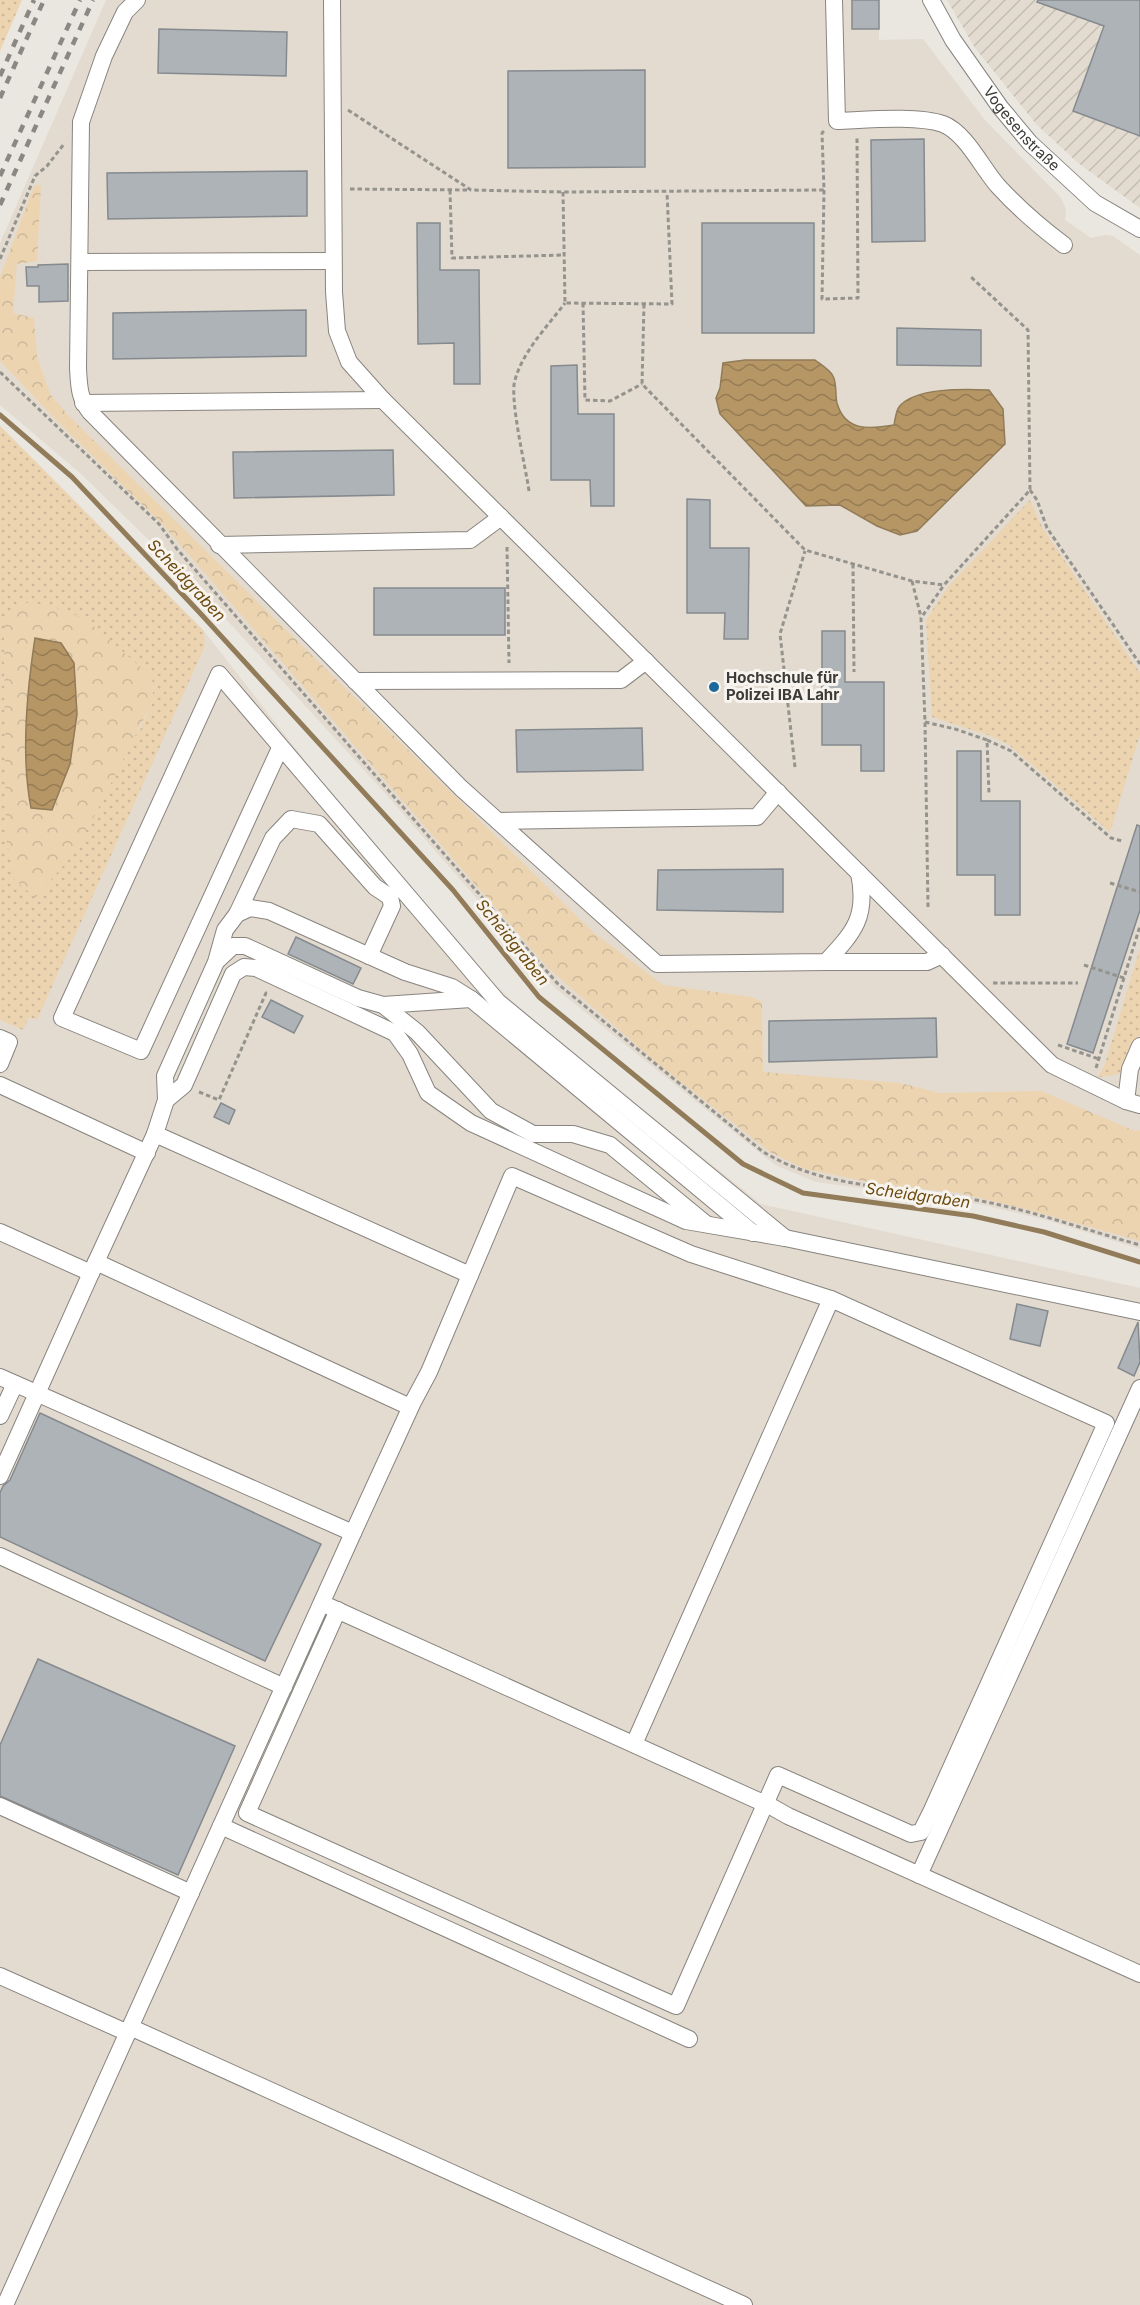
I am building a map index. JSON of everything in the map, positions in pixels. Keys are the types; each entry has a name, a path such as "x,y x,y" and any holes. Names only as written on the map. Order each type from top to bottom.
{"street":[{"path":"137,0 125,12 104,56 81,122 78,368 79,393 83,403 219,545 461,788 657,964 927,962 942,955"},
{"path":"332,0 333,261 337,331 348,362 383,400 1052,1065 1133,1103 1130,1069 1140,1046"},
{"path":"834,0 837,121 915,120 943,124 961,136 1006,194 1036,223 1064,245"},
{"name":"Vogesenstraße","path":"931,0 953,40 1000,107 1030,143 1095,203 1140,229"},
{"path":"80,262 333,261"},
{"path":"83,403 383,400"},
{"path":"219,545 470,540 501,517"},
{"path":"355,681 621,680 646,661"},
{"path":"280,748 141,1052 63,1018 219,674 498,1002 785,1238"},
{"path":"498,821 757,817 778,792"},
{"path":"0,1476 155,1134 166,1100 165,1076 216,962 225,930 237,914 273,838 291,819 319,824 355,861 375,887 390,897 392,906 369,956"},
{"path":"826,962 851,935 859,917 863,894 859,873"},
{"path":"237,914 250,908 268,911 405,972 452,987 471,999 754,1233"},
{"path":"216,962 233,946 245,946 358,998 383,1005 471,999"},
{"path":"166,1100 184,1085 233,974 244,967 256,968 395,1033 410,1054 428,1093 471,1123 686,1221 710,1227 785,1238 1140,1312"},
{"path":"383,1005 417,1032 491,1111 533,1134 573,1134 610,1145 710,1227"},
{"path":"0,1038 9,1042 0,1064"},
{"path":"0,1085 147,1153"},
{"path":"155,1134 470,1275"},
{"path":"6,2294 129,2030 410,1407 429,1372 512,1176 691,1254 831,1299 1106,1423 921,1832 911,1834 778,1775 676,2006 247,1813 338,1610"},
{"path":"0,1232 94,1268 410,1407"},
{"path":"634,1744 831,1299"},
{"path":"0,1416 7,1381 353,1533"},
{"path":"919,1875 1140,1388"},
{"path":"0,1556 284,1687"},
{"path":"322,1603 1140,1974"},
{"path":"0,1806 191,1893"},
{"path":"221,1826 689,2038"},
{"path":"0,1976 129,2030 744,2305"}],"path":[{"path":"334,101 471,190"},
{"path":"837,121 822,133 824,190 822,299 858,298 856,120"},
{"path":"0,259 35,176 47,166 81,122"},
{"path":"334,189 563,192 824,190"},
{"path":"450,190 452,258 564,255"},
{"path":"529,491 513,383 522,361 565,303 563,192"},
{"path":"565,303 672,304 667,192"},
{"path":"971,277 1028,330 1030,490 1037,500 1047,528 1140,664"},
{"path":"583,303 585,400 610,401 642,384"},
{"path":"644,304 642,384 805,550 912,580 944,585"},
{"path":"0,372 159,525 193,567 558,984 762,1151 778,1161 820,1177 984,1202 1140,1245"},
{"path":"921,618 944,585 1030,490"},
{"path":"501,517 507,549 509,680"},
{"path":"795,767 780,634 805,550"},
{"path":"854,564 854,672"},
{"path":"912,580 921,618 928,907"},
{"path":"925,722 955,729 1011,751 1111,838 1122,841"},
{"path":"987,740 989,793"},
{"path":"1110,882 1140,892"},
{"path":"1091,1084 1140,926"},
{"path":"1084,965 1124,978"},
{"path":"970,983 1078,983"},
{"path":"1058,1045 1099,1059"}],"shaded area":[{"name":"Hochschule für Polizei IBA Lahr","path":"106,0 879,0 879,40 923,39 985,120 1061,198 1066,209 1065,220 1091,238 1113,236 1140,255 1140,1249 1050,1221 979,1204 816,1182 775,1165 555,988 384,792 192,582 80,473 0,405 0,243"},
{"path":"947,0 1140,0 1140,208 1078,163 1037,125 975,48"},
{"path":"0,426 204,631 317,776 493,982 513,1002 761,1204 1140,1288 1140,2305 0,2305"}],"green space":[{"path":"0,0 22,0 0,51"},
{"path":"41,185 37,261 17,264 13,313 34,318 37,356 50,394 70,417 593,932 663,985 752,997 762,1002 763,1072 900,1083 940,1093 1041,1091 1135,1131 1140,1130 1140,1241 959,1193 873,1183 805,1169 770,1152 658,1064 547,967 163,525 62,426 0,361 0,277 34,186"},
{"path":"0,426 204,631 205,646 37,1020 29,1017 23,1030 0,1020","holes":["4,619 152,677 153,701 140,730 6,780"]},
{"path":"1030,500 1042,527 1140,673 1140,735 1110,832 1009,745 991,736 932,717 926,620 947,588"},
{"path":"20,602 48,605 84,618 152,677 153,701 77,850 35,898 14,879 6,837 4,619","holes":["35,639 61,643 77,714 70,764 52,810 31,808 26,767 26,724"]},
{"path":"1140,948 1140,1034 1130,1049 1123,1070 1116,1075 1098,1077 1105,1064"}],"water":[{"path":"745,360 815,360 833,376 837,403 846,419 852,424 868,427 894,425 899,407 906,400 916,396 941,391 989,390 1003,409 1005,444 917,531 900,535 877,526 840,505 806,506 720,414 716,398 720,388 723,363"},
{"path":"35,638 61,643 74,663 77,714 70,764 52,810 31,808 28,788 26,723"}],"building":[{"path":"852,0 879,0 879,29 852,29"},
{"path":"1038,0 1140,0 1140,136 1073,111 1104,26 1037,2"},
{"path":"159,29 287,32 286,76 158,73"},
{"path":"645,70 645,167 508,168 508,71"},
{"path":"924,139 925,241 872,242 871,140"},
{"path":"307,171 307,216 108,219 107,173"},
{"path":"417,223 440,223 440,270 479,270 480,384 454,384 454,343 418,344"},
{"path":"702,223 814,223 814,333 702,333"},
{"path":"68,264 68,301 39,302 39,286 27,286 26,267"},
{"path":"306,310 306,356 113,359 113,313"},
{"path":"897,328 981,330 981,366 897,365"},
{"path":"577,365 578,414 614,414 614,506 591,506 590,480 551,480 551,366"},
{"path":"393,450 394,495 234,498 233,452"},
{"path":"687,499 710,500 710,548 749,548 748,639 724,639 725,613 687,613"},
{"path":"374,588 505,588 505,635 374,635"},
{"path":"822,631 845,631 845,682 884,682 884,771 861,771 861,745 822,745"},
{"path":"642,728 643,770 517,772 516,730"},
{"path":"957,751 981,751 981,801 1020,801 1020,915 995,915 995,875 957,875"},
{"path":"1137,825 1140,826 1140,910 1093,1053 1067,1044"},
{"path":"783,869 783,912 657,910 658,870"},
{"path":"296,937 361,968 353,984 288,954"},
{"path":"271,1000 303,1016 294,1033 262,1017"},
{"path":"936,1018 937,1057 769,1062 769,1021"},
{"path":"221,1103 235,1110 229,1124 214,1117"},
{"path":"1017,1304 1048,1311 1040,1346 1010,1339"},
{"path":"1138,1322 1140,1362 1134,1376 1118,1368"},
{"path":"40,1413 321,1544 265,1661 0,1537 0,1493 3,1486 10,1480"},
{"path":"38,1659 235,1746 178,1875 0,1796 0,1745"}],"waterway":[{"name":"Scheidgraben","path":"0,415 72,477 200,613 453,890 539,997 743,1164 803,1193 973,1216 1044,1232 1140,1262"}],"railway":[{"path":"0,76 34,0"},
{"path":"0,98 44,0"},
{"path":"0,176 80,0"},
{"path":"0,205 93,0"}],"place":[{"name":"Hochschule für Polizei IBA Lahr","path":"714,687"}]}
